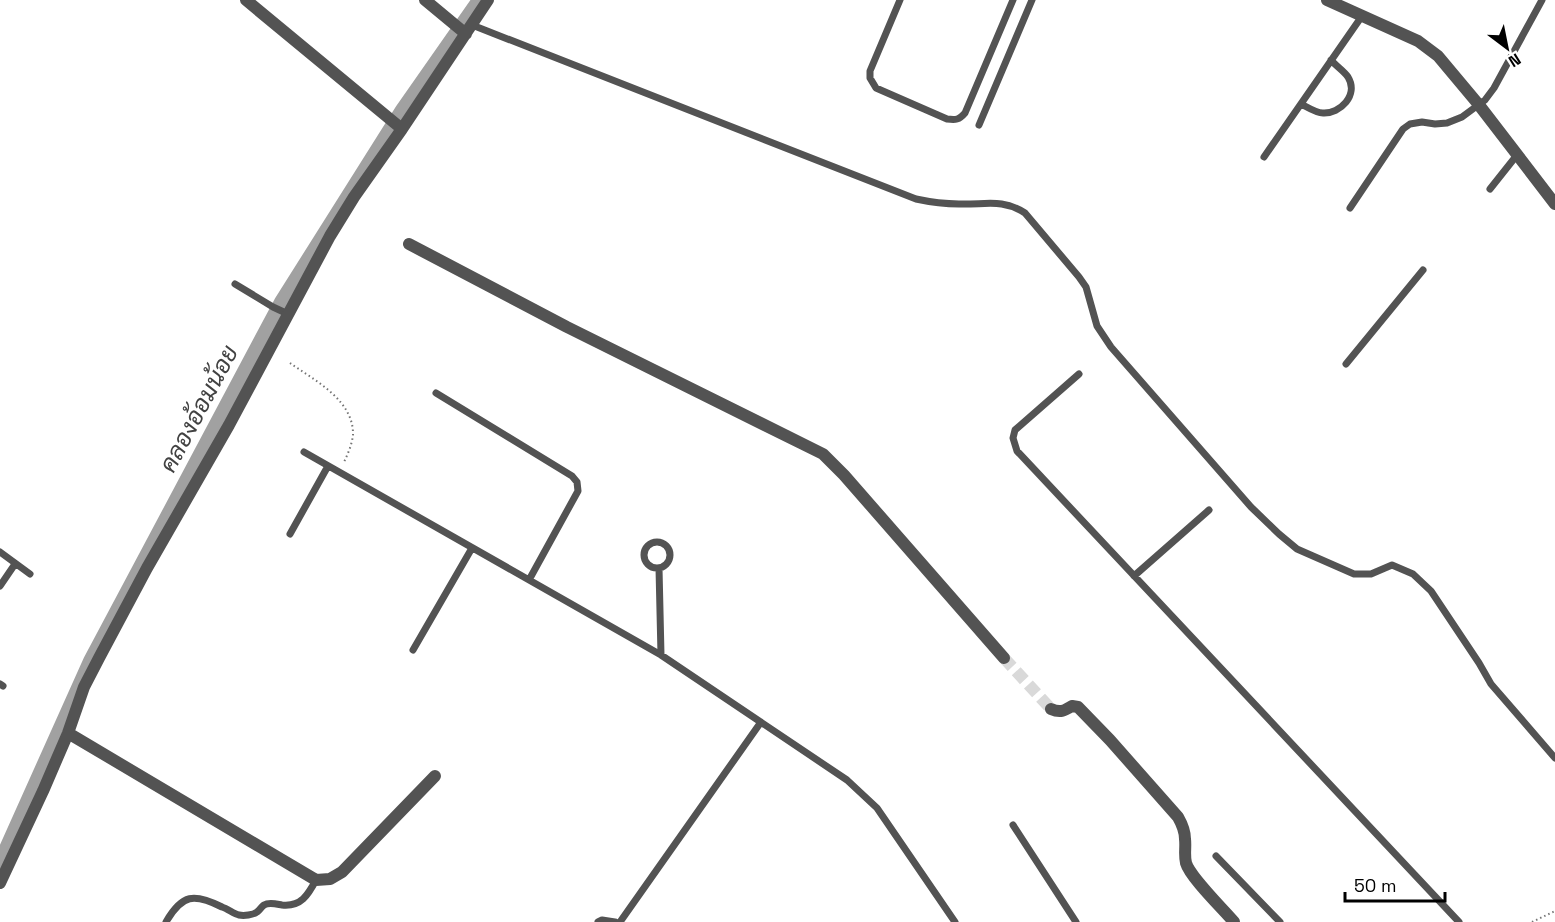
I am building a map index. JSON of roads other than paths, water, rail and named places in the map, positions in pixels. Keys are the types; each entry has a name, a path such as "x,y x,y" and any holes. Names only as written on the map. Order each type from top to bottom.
{"street":[{"path":"246,0 396,124"},
{"path":"425,0 464,29"},
{"path":"0,883 43,792 68,733 84,687 147,568 229,425 285,313 396,124 464,29 488,0"},
{"path":"1327,0 1418,41 1438,56 1555,204"},
{"path":"409,244 567,327 823,454 1004,658"},
{"path":"1051,709 1058,712 1078,706 1178,817 1184,829 1187,865 1233,922"},
{"path":"68,733 316,880 330,879 342,872 435,776"}],"lane":[{"path":"900,0 870,71 870,78 876,88 947,119 956,120 964,113 1013,0"},
{"path":"979,126 1032,0"},
{"path":"1350,208 1402,129 1410,124 1422,122 1447,123 1462,117 1490,94 1542,0"},
{"path":"1264,157 1362,16"},
{"path":"464,29 916,199 943,204 1002,203 1014,206 1025,213 1086,287 1096,326 1111,347 1251,507 1297,549 1354,574 1371,574 1392,565 1413,574 1431,591 1491,684 1555,758"},
{"path":"1300,104 1321,114 1332,112 1351,96 1352,87 1348,77 1331,60"},
{"path":"1490,189 1517,155"},
{"path":"1346,364 1423,270"},
{"path":"235,285 285,313"},
{"path":"1079,374 1015,430 1013,438 1017,451 1459,922"},
{"path":"436,393 572,476 577,482 578,491 529,580"},
{"path":"304,452 661,655 847,780 877,808 955,922"},
{"path":"290,534 328,466"},
{"path":"1134,576 1209,510"},
{"path":"412,650 472,548"},
{"path":"0,552 30,574"},
{"path":"0,586 15,564"},
{"path":"659,568 661,655"},
{"path":"620,922 761,722"},
{"path":"1012,825 1076,922"},
{"path":"1216,856 1280,922"},
{"path":"166,922 180,902 196,898 207,899 239,915 256,913 264,905 274,903 297,904 306,898 316,880"},
{"path":"598,922 602,920 615,922"}],"waterway":[{"name":"คลองอ้อมน้อย","path":"0,862 90,661 281,302 402,110 479,0"}],"tunnel":[{"path":"1004,658 1051,709"}]}
